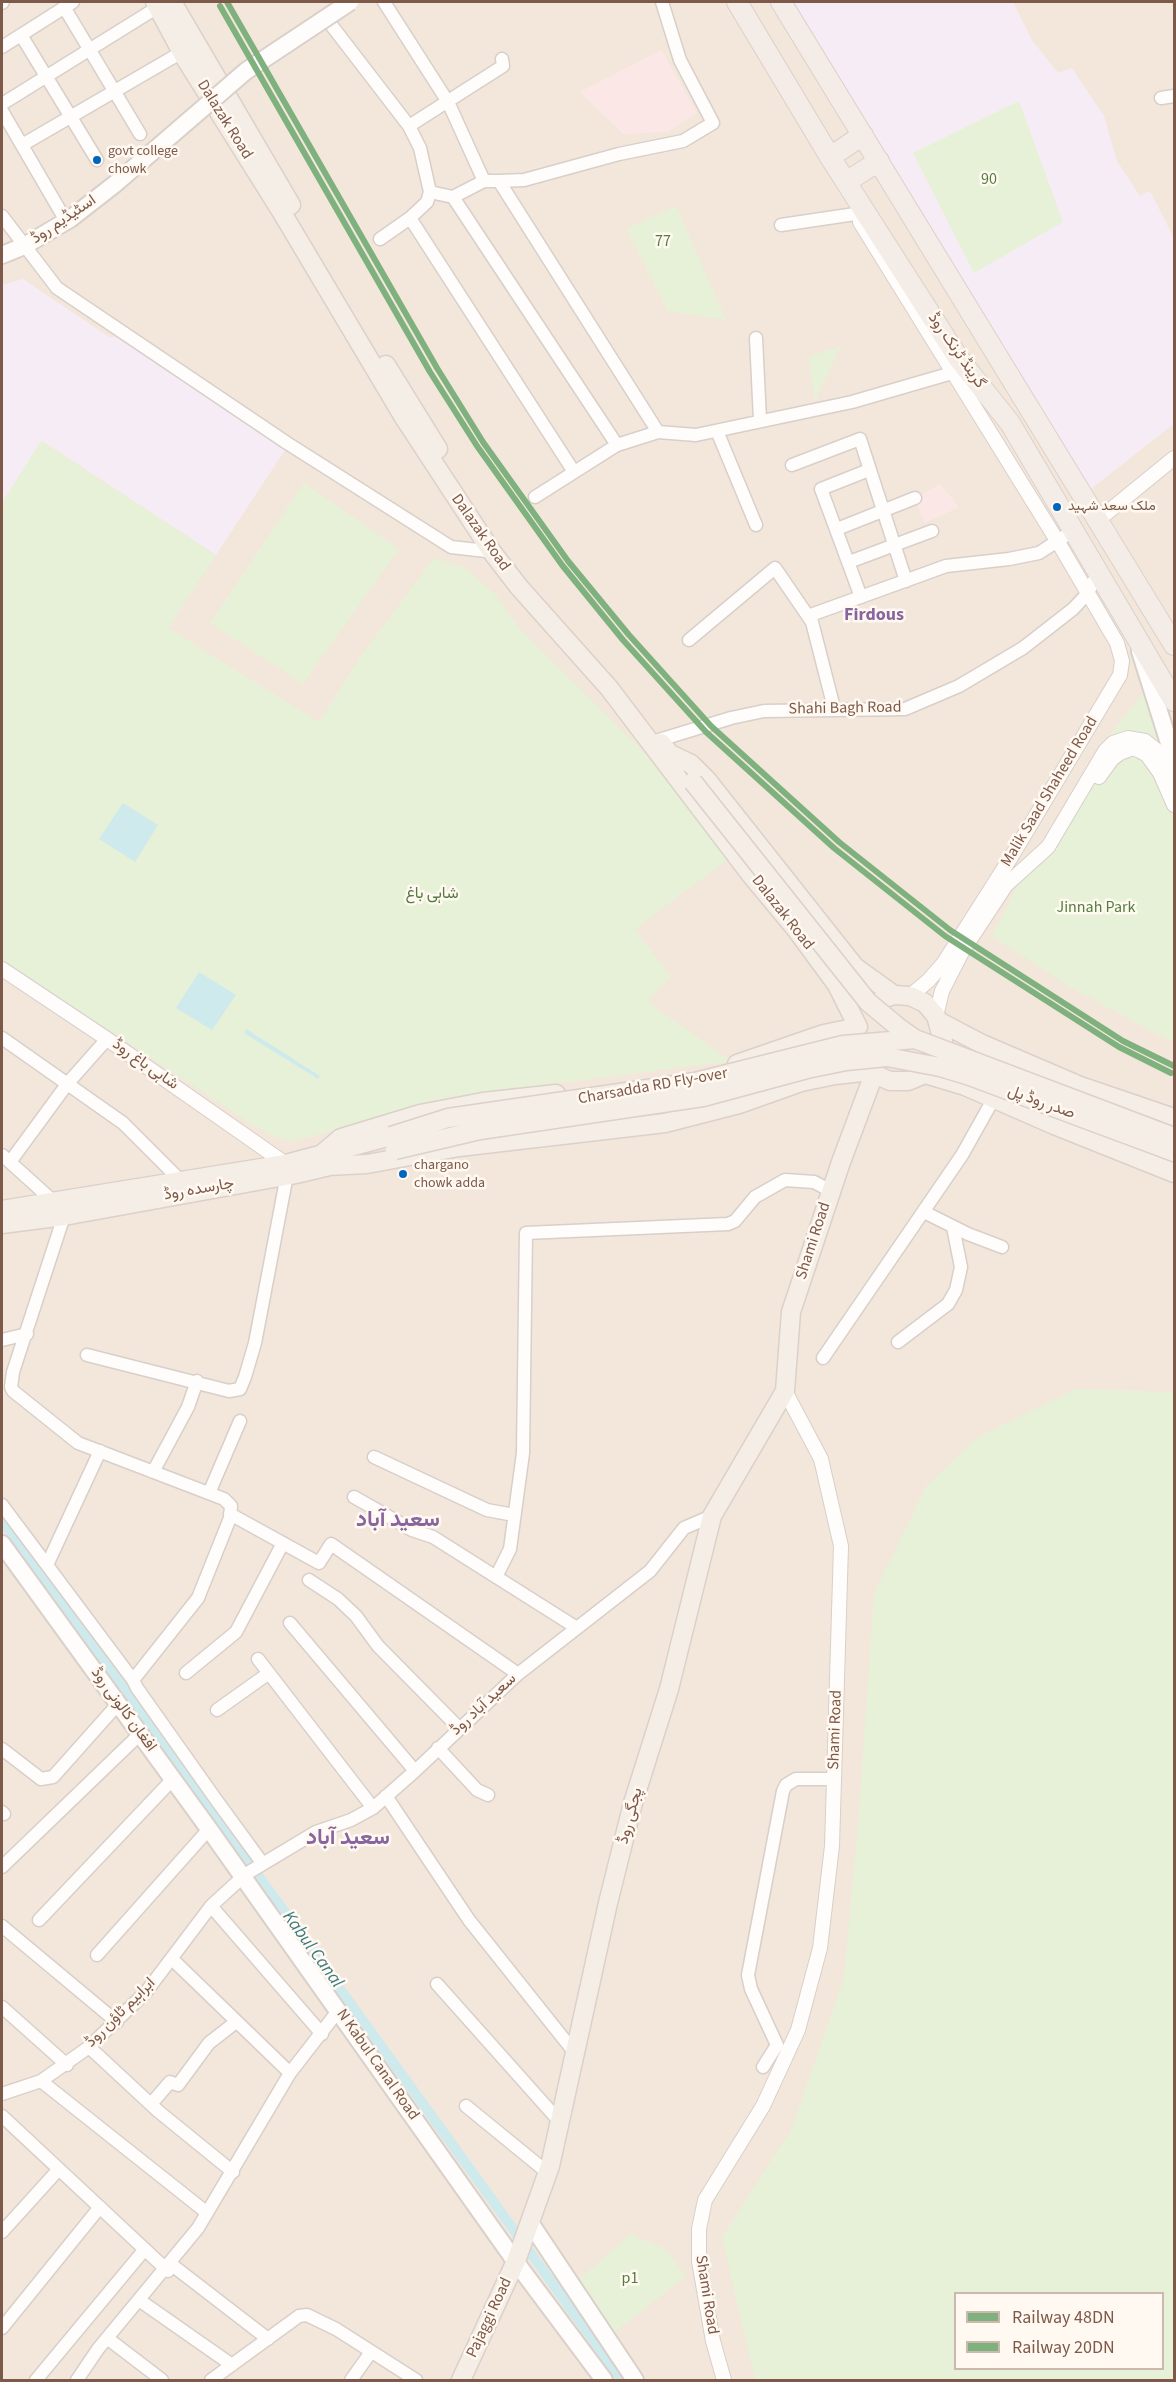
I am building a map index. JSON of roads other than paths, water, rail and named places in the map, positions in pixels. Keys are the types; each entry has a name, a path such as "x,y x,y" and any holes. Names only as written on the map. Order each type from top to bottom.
{"highway":[{"name":"گرینڈ ٹرنک روڈ","path":"737,2 830,157 959,359 1010,423 1174,701"},
{"name":"گرینڈ ٹرنک روڈ","path":"781,2 1174,645"},
{"path":"830,157 861,136"},
{"path":"846,182 878,162"}],"main road":[{"name":"اسٹیڈیم روڈ","path":"2,255 24,246 68,220 115,184 246,71 350,2"},
{"name":"Dalazak Road","path":"162,4 182,52 281,211 403,416 497,552 665,747 691,764 707,780 855,967 902,996"},
{"name":"Dalazak Road","path":"162,4 364,329 519,587 609,688 751,875 795,928 837,985 858,1027"},
{"path":"1135,632 1174,759"},
{"path":"665,747 868,1002 885,1018 915,1039"},
{"path":"938,1019 943,1041 938,1060 925,1074 908,1081 890,1081 872,1072 861,1059 856,1043 858,1027 865,1012 878,1000 902,996 925,1003 938,1019 982,1044 1080,1086 1174,1118"},
{"path":"325,1160 341,1138 420,1114 483,1102 597,1089 695,1074 739,1064 824,1034 858,1027"},
{"name":"صدر روڈ پل","path":"915,1039 1174,1137"},
{"name":"Charsadda RD Fly-over","path":"393,1143 448,1118 695,1082 843,1045 915,1039"},
{"name":"Charsadda RD Fly-over","path":"393,1143 703,1097 846,1061 887,1057 906,1060"},
{"name":"صدر روڈ پل","path":"906,1060 940,1066 1174,1152"},
{"path":"1013,1107 1012,1094 1016,1082 1025,1072 1037,1068"},
{"path":"325,1160 367,1164 459,1146 665,1123 739,1104 801,1082 835,1075 872,1072"},
{"name":"Shami Road","path":"785,1391 791,1312 872,1072"},
{"path":"925,1074 965,1086 1054,1125 1174,1173"},
{"path":"1080,1086 1124,1111 1174,1130"},
{"path":"1054,1125 1097,1153 1174,1178"},
{"name":"چارسدہ روڈ","path":"2,1210 59,1208 290,1171 393,1143"},
{"name":"چارسدہ روڈ","path":"2,1224 59,1208 180,1180 290,1171"},
{"name":"پجگی روڈ","path":"514,2258 529,2229 548,2173 608,1903 633,1803 669,1689 712,1516 785,1391"},
{"name":"افغان کالونی روڈ","path":"2,1544 245,1876"},
{"name":"N Kabul Canal Road","path":"245,1876 514,2258"},
{"path":"529,2229 635,2380"},
{"path":"514,2258 604,2380"},
{"name":"Pajaggi Road","path":"461,2380 514,2258"}],"street":[{"path":"384,2 448,102 484,181"},
{"path":"430,192 453,197 484,181 524,180 619,154 683,141 714,123 680,60 662,2"},
{"path":"728,2 855,214 1088,593"},
{"path":"2,47 68,4 90,50 140,134"},
{"path":"2,104 162,4"},
{"path":"332,26 409,126 420,148 430,192 427,202 410,218 380,239"},
{"path":"21,35 96,160"},
{"path":"22,145 182,52"},
{"path":"409,126 503,66 502,59"},
{"path":"1161,98 1174,96"},
{"path":"2,111 68,220"},
{"path":"499,181 658,432"},
{"path":"453,197 617,445"},
{"path":"780,225 855,214"},
{"path":"2,216 57,288 287,443 451,547 497,552"},
{"path":"410,218 574,472"},
{"path":"756,338 760,420"},
{"path":"535,497 617,445 658,432 696,435 717,431 852,402 952,373"},
{"path":"717,431 756,525"},
{"path":"792,465 860,439 906,581"},
{"path":"1098,520 1174,458"},
{"path":"861,597 821,489 869,470"},
{"path":"837,529 915,498"},
{"path":"849,562 932,531"},
{"path":"808,616 946,566 1039,553 1071,532"},
{"path":"689,640 775,567 812,622 834,708"},
{"name":"Shahi Bagh Road","path":"665,747 731,718 764,711 834,708 905,709 939,696 1023,648 1073,609 1088,593 1097,574"},
{"name":"Malik Saad Shaheed Road","path":"975,923 1013,854 1120,675 1122,662 1117,643 1088,593"},
{"path":"1041,854 1060,828 1105,751 1120,739 1137,738 1145,741 1159,752 1174,778"},
{"path":"1041,854 1054,848 1072,824 1112,759 1128,750 1140,751 1154,763 1174,805"},
{"name":"Malik Saad Shaheed Road","path":"975,923 1006,885 1041,854"},
{"path":"902,996 935,974 958,948 975,923"},
{"path":"938,1019 942,991 958,948"},
{"name":"شاہی باغ روڈ","path":"2,969 107,1039 290,1171"},
{"path":"2,1038 123,1123 180,1180"},
{"path":"107,1039 6,1159 59,1208 11,1387 78,1443 209,1493 229,1502 231,1506 198,1598 134,1680"},
{"path":"823,1358 962,1155 994,1098"},
{"path":"87,1355 197,1381 229,1391 240,1389 246,1377 255,1343 290,1171"},
{"path":"496,1577 510,1549 523,1453 526,1233 728,1224 735,1221 755,1197 785,1180 814,1182 831,1191"},
{"path":"924,1212 953,1227 1002,1247"},
{"path":"898,1342 948,1304 956,1290 961,1267 953,1227"},
{"path":"2,1340 27,1334"},
{"path":"153,1472 188,1407 197,1381"},
{"name":"Shami Road","path":"724,2380 713,2341 699,2261 699,2229 705,2200 763,2106 798,2030 820,1948 832,1846 841,1546 821,1459 785,1391"},
{"path":"209,1493 240,1421"},
{"path":"47,1565 100,1451"},
{"path":"374,1457 488,1510 514,1515"},
{"path":"354,1497 412,1530 433,1537 577,1628"},
{"path":"2,1505 134,1680 137,1688 263,1864"},
{"path":"230,1514 319,1563 331,1544 518,1674"},
{"name":"سعید آباد روڈ","path":"245,1876 316,1832 351,1820 373,1808 518,1674 650,1571 684,1528 712,1516"},
{"path":"186,1673 236,1632 283,1543"},
{"path":"309,1580 338,1599 356,1616 378,1646 459,1728"},
{"path":"290,1623 415,1771"},
{"path":"258,1659 373,1808"},
{"path":"217,1710 269,1673"},
{"path":"2,1749 41,1779 53,1777 118,1704"},
{"path":"2,1867 140,1734"},
{"path":"438,1748 477,1790 488,1795"},
{"path":"39,1920 173,1779"},
{"path":"763,2067 777,2045 751,1989 748,1975 783,1791 786,1785 795,1779 834,1779"},
{"path":"386,1796 469,1920 575,2053"},
{"path":"97,1955 209,1828"},
{"name":"ابراہیم ٹاؤن روڈ","path":"2,2094 41,2081 67,2065 117,2022 146,1992 211,1906 245,1876"},
{"path":"211,1906 322,2034"},
{"path":"2,1926 117,2022"},
{"path":"172,1959 290,2073"},
{"path":"436,1984 560,2122"},
{"path":"2,2007 67,2065"},
{"path":"83,2378 107,2338 198,2228 290,2073 338,2011"},
{"path":"151,2104 170,2082 177,2085 209,2043 236,2022"},
{"path":"89,2047 151,2104 233,2172"},
{"path":"41,2081 206,2212"},
{"path":"466,2106 548,2173"},
{"path":"2,2116 168,2271 172,2265 268,2339"},
{"path":"3,2227 59,2169"},
{"path":"2,2328 100,2207"},
{"path":"36,2380 145,2249"},
{"path":"139,2300 232,2365"},
{"path":"211,2380 299,2316 307,2314 336,2329 416,2380"},
{"path":"107,2338 162,2380"},
{"path":"351,2380 371,2352"}],"water":[{"path":"123,803 158,825 135,862 99,839"},
{"path":"199,972 236,995 212,1030 176,1008"},
{"path":"246,1029 320,1076 318,1079 244,1033"}],"waterway":[{"name":"Kabul Canal","path":"2,1520 622,2380"}],"rail line":[{"name":"48DN","path":"227,2 437,368 483,442 568,561 629,635 711,726 839,842 950,930 1123,1041 1174,1066"},
{"name":"20DN","path":"220,6 430,372 477,446 562,565 623,640 706,732 834,848 945,936 1119,1047 1171,1073"}],"place":[{"name":"govt college chowk","path":"97,160"},
{"name":"ملک سعد شہید","path":"1057,507"},
{"name":"chargano chowk adda","path":"403,1174"}],"district":[{"name":"Firdous","path":"874,616"},
{"name":"سعید آباد","path":"398,1521"},
{"name":"سعید آباد","path":"348,1839"}],"park label":[{"name":"90","path":"989,180"},
{"name":"77","path":"663,242"},
{"name":"شاہی باغ","path":"432,894"},
{"name":"Jinnah Park","path":"1096,908"},
{"name":"p1","path":"630,2279"}]}
